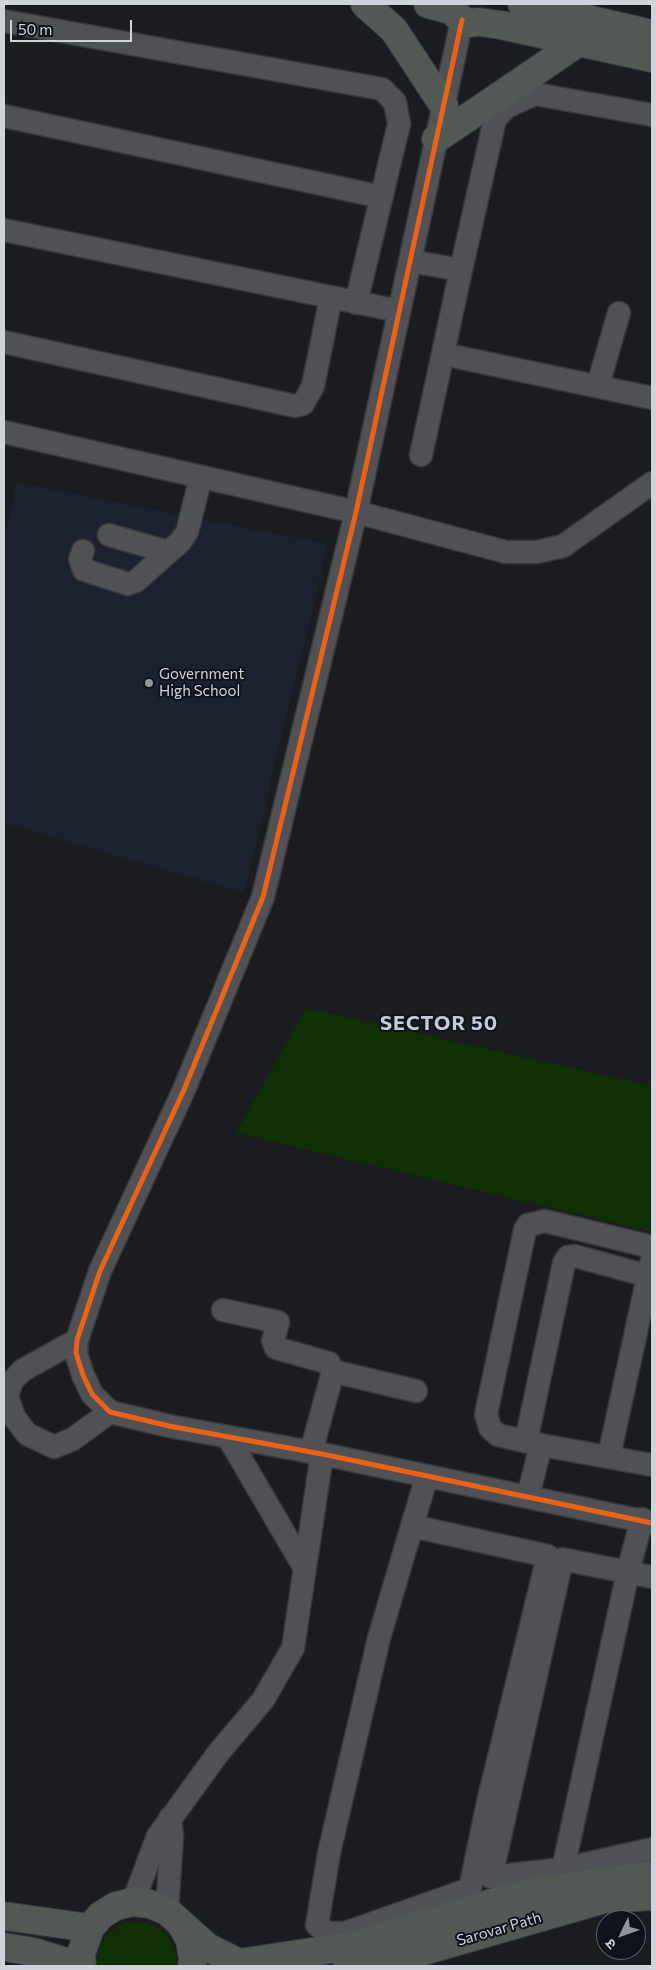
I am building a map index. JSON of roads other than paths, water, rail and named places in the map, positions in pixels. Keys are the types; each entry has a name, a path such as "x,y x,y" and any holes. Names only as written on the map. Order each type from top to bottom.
{"main road":[{"path":"365,4 394,30 444,106"},
{"path":"534,5 652,34"},
{"path":"461,11 579,42 652,58"},
{"path":"436,139 579,42"},
{"path":"4,1947 34,1952 80,1966 81,1954 90,1928 101,1915 116,1906 133,1902 150,1904 174,1917 208,1947 239,1963 352,1946 520,1894 652,1875"},
{"name":"Sarovar Path","path":"347,1966 420,1952 604,1899 652,1896"},
{"path":"4,1916 90,1928"},
{"path":"174,1917 190,1940 193,1959 192,1966"}],"street":[{"path":"461,11 444,106 356,512 263,897 183,1092 100,1271 76,1340 76,1353 92,1394 110,1412 647,1521 628,1572 563,1869"},
{"path":"5,26 382,89 396,102 399,124 356,303"},
{"path":"421,455 495,119 506,106 535,94 652,115"},
{"path":"4,116 382,197"},
{"path":"4,230 399,311"},
{"path":"410,261 461,270"},
{"path":"4,342 295,406 303,404 313,386 331,297"},
{"path":"598,386 619,313"},
{"path":"443,354 652,398"},
{"path":"4,432 356,512 506,552 538,552 563,546 652,483"},
{"path":"82,551 80,559 84,570 128,584 136,581 187,532 201,477"},
{"path":"108,535 168,552"},
{"path":"651,1459 609,1456 498,1435 490,1428 486,1414 525,1230 528,1225 545,1221 652,1247"},
{"path":"528,1496 534,1443 564,1263 568,1257 575,1256 650,1267 609,1456"},
{"path":"133,1902 158,1836 219,1752 263,1700 293,1648 316,1453 332,1371 330,1364 323,1361 276,1348 273,1341 278,1322 223,1310"},
{"path":"76,1340 23,1370 12,1381 5,1396 14,1417 27,1434 54,1447 74,1439 110,1412"},
{"path":"332,1371 416,1391"},
{"path":"228,1437 304,1567"},
{"path":"412,1526 548,1556 488,1802 470,1889 345,1933 327,1933 317,1925 329,1853 379,1638 412,1526 427,1476"},
{"path":"652,1577 562,1560 491,1877 563,1869 652,1849"},
{"path":"170,1818 174,1917"}],"place":[{"name":"Government High School","path":"149,683"}],"district":[{"name":"SECTOR 50","path":"439,1023"}]}
